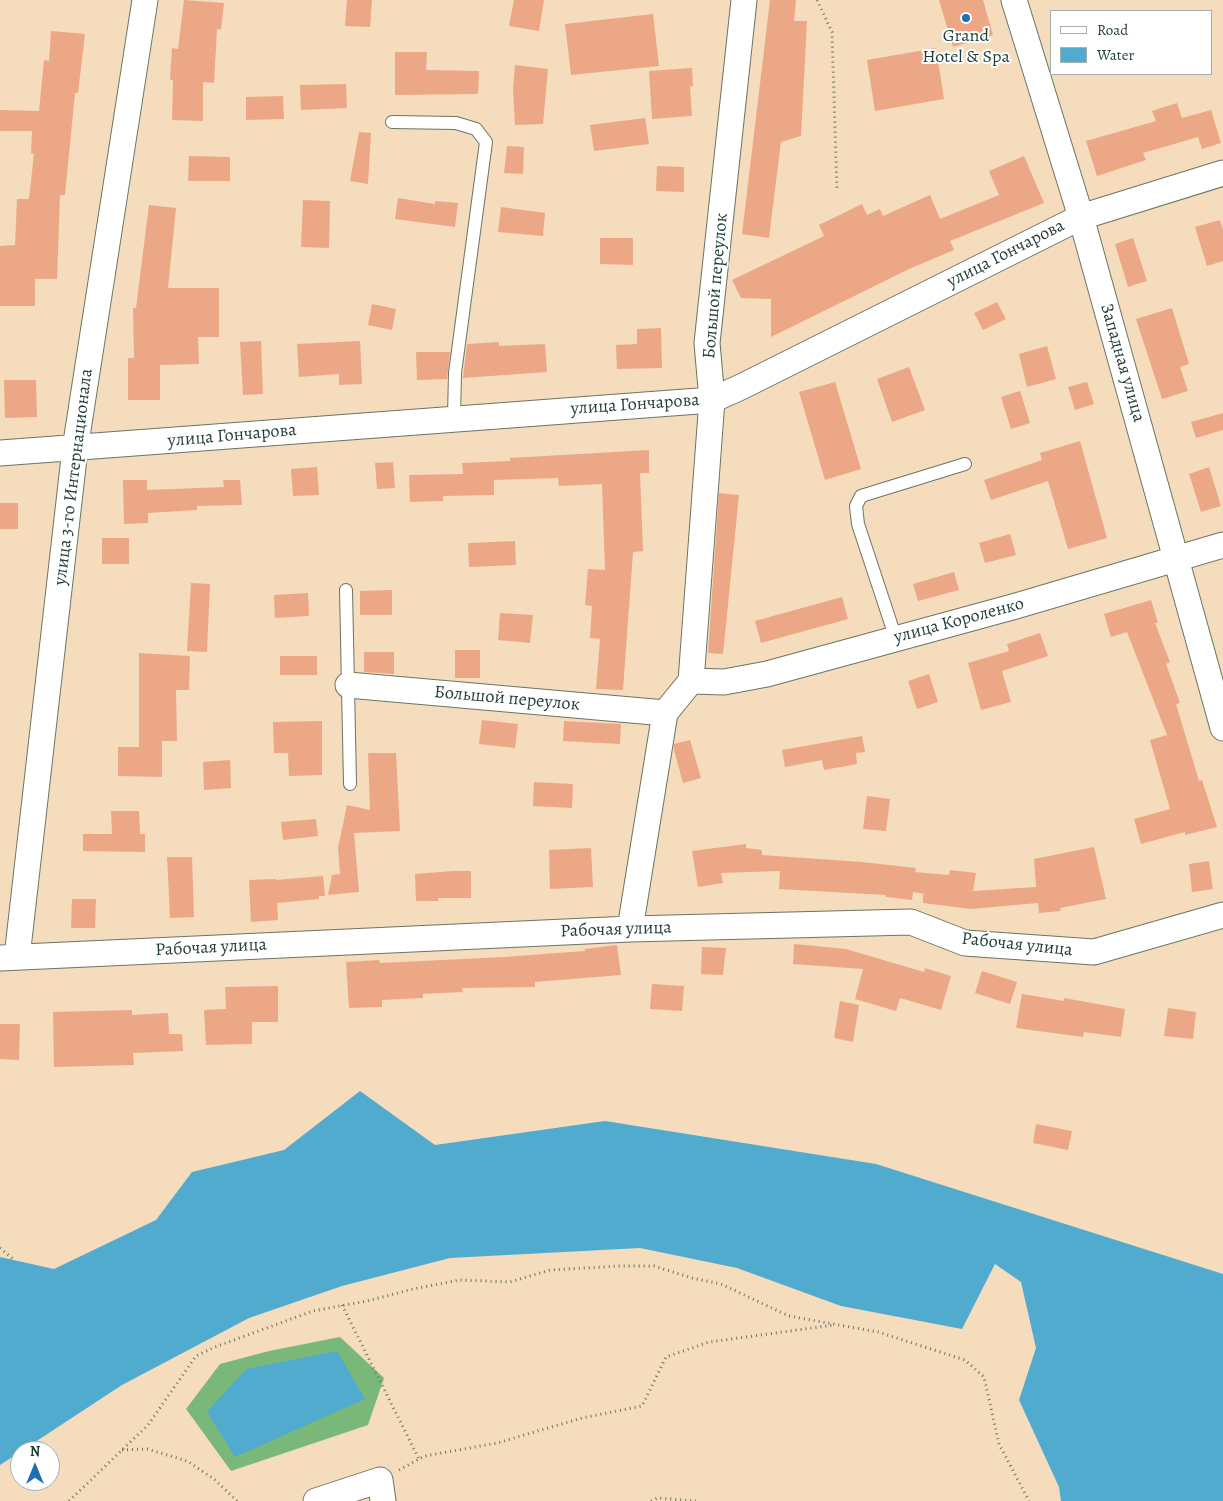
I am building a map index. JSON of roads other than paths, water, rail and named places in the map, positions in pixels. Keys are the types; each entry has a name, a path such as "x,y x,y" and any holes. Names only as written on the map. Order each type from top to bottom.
{"street":[{"name":"улица 3-го Интернационала","path":"9,957 75,449 145,0"},
{"name":"Большой переулок","path":"691,681 712,400 708,343 744,0"},
{"name":"Западная улица","path":"1014,0 1080,217 1223,728"},
{"name":"улица Гончарова","path":"0,453 75,449 454,417 712,400 741,388 1080,217 1223,173"},
{"name":"улица Короленко","path":"691,681 724,682 767,674 1223,545"},
{"path":"630,929 665,713 691,681"},
{"name":"Большой переулок","path":"348,685 665,713"},
{"name":"Рабочая улица","path":"9,957 630,929 911,922 965,943 1094,952 1223,915"},
{"path":"316,1501 382,1490"}],"lane":[{"path":"392,122 456,123 476,129 486,142 455,373 454,417"},
{"path":"896,639 858,524 856,506 861,496 964,464"},
{"path":"346,590 350,784"}],"water":[{"path":"360,1091 435,1145 605,1121 876,1164 1223,1274 1223,1501 1061,1501 1059,1487 1019,1400 1036,1348 1021,1282 995,1264 962,1329 841,1306 737,1268 640,1248 450,1258 342,1286 249,1318 122,1385 37,1441 10,1441 10,1458 0,1465 0,1257 54,1269 156,1220 192,1172 284,1150"},
{"path":"337,1351 365,1399 235,1457 207,1412 246,1369"}],"place":[{"name":"Grand Hotel & Spa","path":"966,18"}]}
